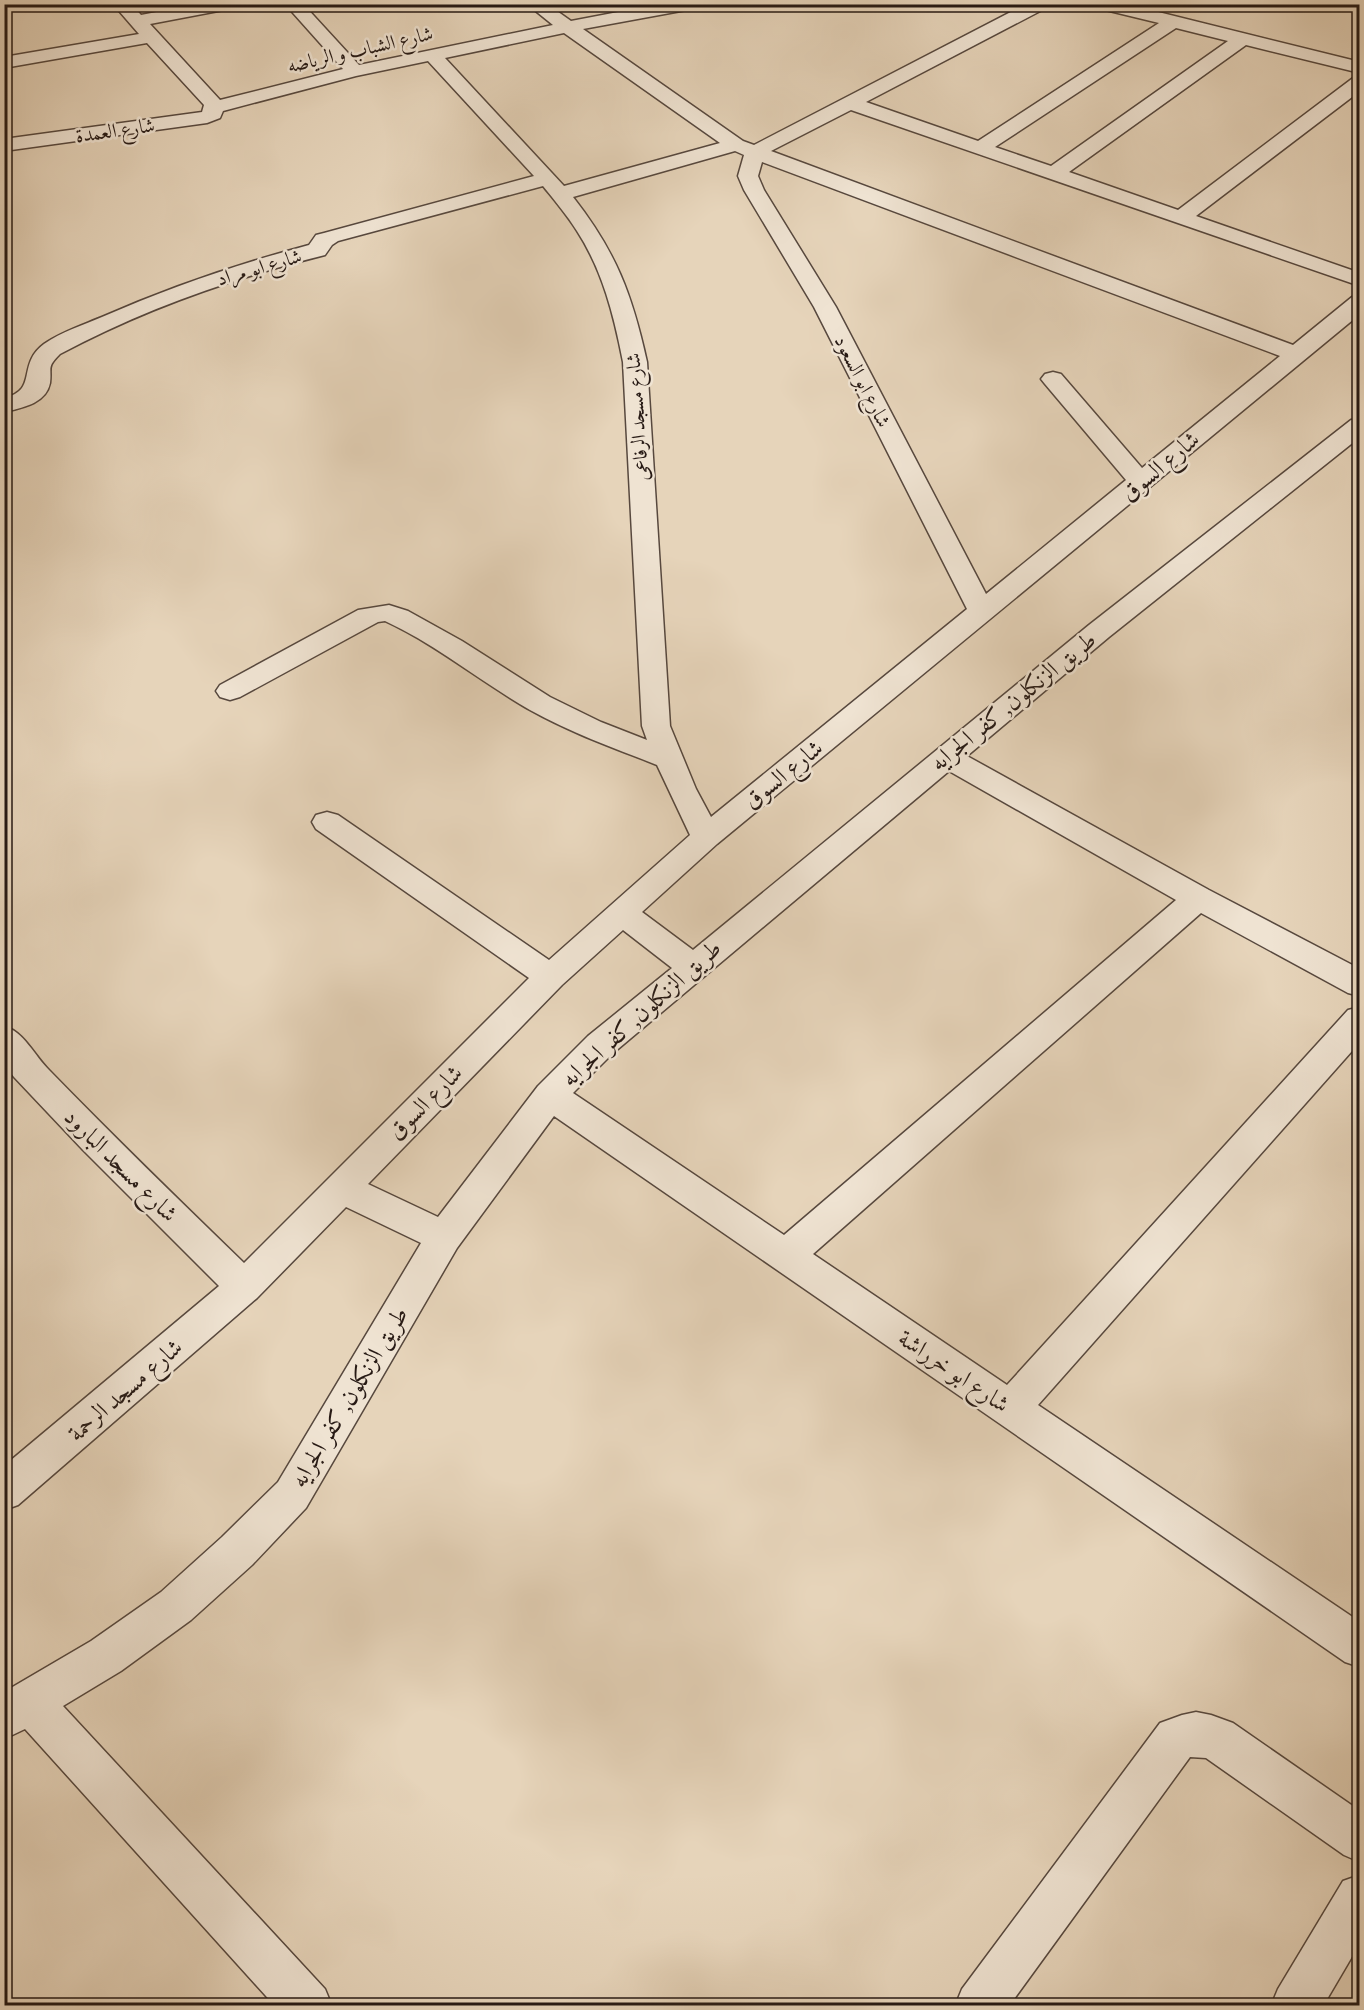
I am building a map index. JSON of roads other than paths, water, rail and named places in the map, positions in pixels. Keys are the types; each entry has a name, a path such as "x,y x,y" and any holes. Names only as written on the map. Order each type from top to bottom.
{"street":[{"path":"121,4 216,107"},
{"path":"139,21 229,4"},
{"path":"293,4 355,71"},
{"path":"535,4 745,148 1296,354"},
{"name":"شارع الشباب و الرياضه","path":"216,107 355,71 567,27 692,4"},
{"path":"554,187 745,148 850,103 1040,4"},
{"path":"1103,4 1359,68"},
{"path":"980,148 1173,22"},
{"path":"4,63 153,37"},
{"path":"1054,173 1242,39"},
{"name":"شارع مسجد الرفاعى","path":"432,55 554,187 587,229 609,270 625,314 635,362 656,726 706,837"},
{"path":"1182,217 1359,81"},
{"path":"850,103 1359,279"},
{"name":"شارع العمدة","path":"4,145 207,117 213,114 211,109 216,107"},
{"name":"شارع ابو السعود","path":"745,148 748,176 754,190 825,307 982,612"},
{"name":"شارع ابو مراد","path":"4,405 18,402 32,394 38,384 41,360 52,349 130,311 248,268 317,250 324,240 331,237 554,187"},
{"name":"شارع السوق","path":"244,1287 550,977 706,837 1359,302"},
{"path":"1053,379 1141,482"},
{"name":"طريق الزنكلون, كفر الجرايه","path":"17,1710 106,1656 176,1606 237,1551 292,1495 444,1238 550,1095 600,1045 692,966 1099,631 1359,425"},
{"path":"230,691 368,616 389,613 452,647 494,675 591,729 669,759"},
{"path":"946,757 1198,898 1359,984"},
{"path":"327,822 550,977"},
{"path":"785,1256 1198,898"},
{"path":"622,914 692,966"},
{"path":"1010,1409 1359,1019"},
{"name":"شارع مسجد البارود","path":"4,1038 34,1076 244,1287"},
{"name":"شارع ابو خرراشة","path":"550,1095 1359,1647"},
{"path":"341,1188 444,1238"},
{"name":"شارع مسجد الرحمة","path":"4,1492 244,1287"},
{"path":"17,1710 308,2006"},
{"path":"979,2006 1176,1739 1200,1733 1217,1739 1359,1839"},
{"path":"1294,2006 1359,1898"}]}
